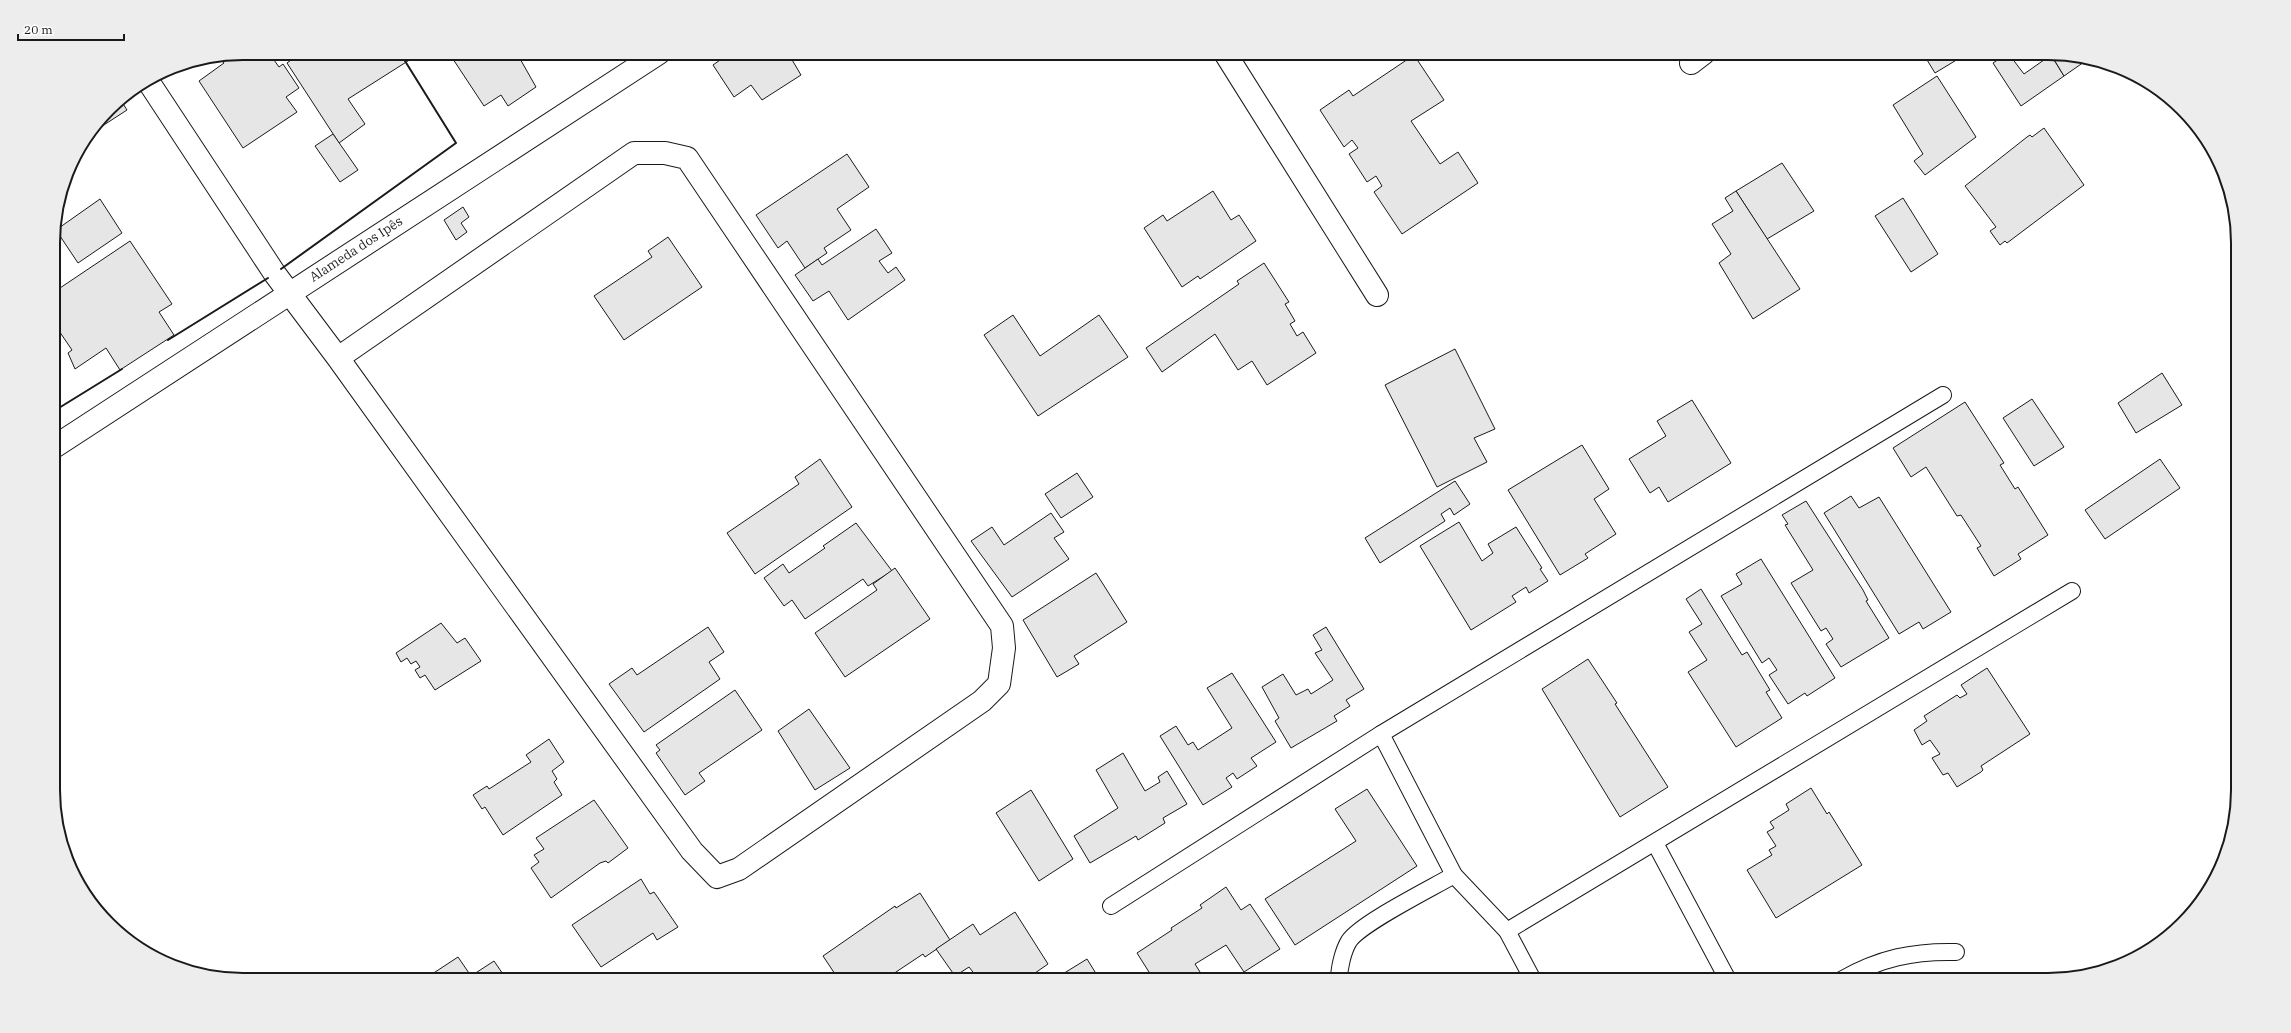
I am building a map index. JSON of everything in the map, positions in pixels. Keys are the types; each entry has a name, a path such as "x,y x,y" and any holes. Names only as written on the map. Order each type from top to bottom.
{"street":[{"name":"Alameda dos Ipês","path":"60,443 648,60"},
{"path":"1229,60 1377,295"},
{"path":"150,84 275,274 338,358 692,851 717,878 746,864 982,701 999,684 1004,648 1002,626 687,158 664,153 634,153 338,358"}],"lane":[{"path":"1111,906 1381,734 1943,395"},
{"path":"1508,931 2072,591"},
{"path":"1381,734 1454,875 1508,931 1529,973"},
{"path":"1655,842 1724,973"},
{"path":"1340,973 1340,966 1349,941 1363,927 1454,875"},
{"path":"1857,973 1882,962 1907,954 1929,951 1956,952"}],"building":[{"path":"231,60 274,60 279,67 283,64 299,88 286,97 297,112 243,148 199,81 224,63 223,61"},
{"path":"291,60 409,60 348,99 365,124 339,143 287,63"},
{"path":"454,60 521,60 536,87 508,106 501,95 484,106"},
{"path":"720,60 792,60 801,75 762,100 751,85 734,97 713,65"},
{"path":"1407,60 1417,60 1444,100 1411,121 1440,164 1458,152 1478,183 1402,234 1374,192 1382,186 1376,176 1367,182 1349,154 1358,148 1352,140 1344,147 1320,110 1349,90 1353,96"},
{"path":"1927,60 1956,60 1935,73"},
{"path":"1998,60 2013,60 2024,74 2044,60 2054,60 2064,76 2021,106 1993,63"},
{"path":"2054,60 2082,64 2064,76"},
{"path":"1937,76 1976,137 1925,175 1914,161 1923,154 1893,105"},
{"path":"123,104 127,110 102,126"},
{"path":"2044,128 2084,185 2007,243 2005,241 2000,245 1990,231 1996,227 1965,186 2027,137 2030,135 2032,137"},
{"path":"333,134 358,170 340,182 315,146"},
{"path":"847,154 869,187 837,209 851,230 824,248 827,253 805,268 787,241 778,248 756,215"},
{"path":"1782,163 1814,211 1767,239 1736,191"},
{"path":"1213,191 1231,220 1239,215 1256,241 1200,279 1198,276 1182,287 1144,228 1163,215 1167,221"},
{"path":"1736,191 1800,289 1753,319 1719,263 1731,254 1712,224 1733,211 1725,198"},
{"path":"1903,198 1938,254 1911,272 1875,216"},
{"path":"100,199 122,233 78,263 60,236 61,227"},
{"path":"463,207 469,217 461,223 467,232 456,240 444,220"},
{"path":"876,229 892,253 879,261 888,273 896,267 905,280 848,320 829,291 813,301 795,275 818,259 822,265"},
{"path":"668,237 702,287 624,340 594,296 652,257 648,251"},
{"path":"130,241 172,304 159,312 174,335 120,370 106,348 75,369 68,353 72,350 60,332 60,288"},
{"path":"1264,263 1289,302 1285,304 1295,321 1290,324 1297,336 1303,332 1316,353 1267,385 1252,361 1238,370 1215,334 1162,372 1146,348 1239,284 1237,281"},
{"path":"1013,315 1040,356 1099,315 1128,357 1038,416 984,335"},
{"path":"1455,349 1495,429 1474,438 1487,462 1437,487 1385,385"},
{"path":"2162,373 2182,405 2136,433 2118,403"},
{"path":"2032,399 2064,447 2034,466 2003,418"},
{"path":"1692,400 1731,463 1668,502 1659,487 1650,493 1629,459 1666,436 1657,421"},
{"path":"1965,402 2004,463 2000,465 2015,489 2018,487 2048,535 2018,554 2021,559 1994,576 1977,548 1981,546 1961,515 1957,516 1926,467 1911,477 1893,448"},
{"path":"1582,445 1609,489 1594,499 1616,534 1585,554 1588,558 1560,575 1508,490"},
{"path":"820,459 852,507 755,574 727,533 799,484 795,477"},
{"path":"2160,459 2180,488 2105,539 2085,510"},
{"path":"1077,473 1093,497 1061,518 1045,494"},
{"path":"1455,481 1470,504 1454,515 1450,508 1441,514 1445,521 1380,563 1365,538"},
{"path":"1851,496 1859,508 1879,497 1951,612 1923,629 1919,622 1899,634 1824,513"},
{"path":"1806,501 1863,590 1868,600 1866,601 1889,638 1841,667 1826,644 1833,639 1826,628 1821,631 1791,583 1813,570 1785,525 1788,524 1782,515"},
{"path":"1051,513 1064,532 1054,538 1069,559 1012,597 971,541 992,527 1004,545"},
{"path":"1459,522 1482,561 1493,553 1488,544 1516,527 1542,568 1540,569 1548,581 1529,593 1526,587 1512,596 1516,602 1471,630 1420,546"},
{"path":"856,523 892,571 868,586 863,579 805,619 792,600 784,606 764,578 783,564 789,573 825,548 823,546"},
{"path":"1761,559 1835,678 1807,696 1805,693 1788,704 1769,675 1777,670 1769,658 1762,663 1721,596 1742,584 1736,574"},
{"path":"895,568 930,619 845,677 815,633 877,590 873,584"},
{"path":"1096,573 1127,622 1074,656 1079,664 1057,677 1023,620"},
{"path":"1701,589 1742,655 1747,652 1770,690 1766,692 1782,718 1736,747 1688,672 1707,660 1689,632 1702,624 1686,599"},
{"path":"441,623 457,643 465,638 481,661 435,690 425,675 420,678 415,670 420,667 416,661 411,664 407,658 401,662 396,653"},
{"path":"708,627 724,652 709,662 720,679 644,732 609,684 632,668 637,675"},
{"path":"1326,627 1364,689 1346,700 1350,706 1334,716 1337,721 1291,748 1275,721 1279,718 1262,687 1283,674 1296,695 1308,689 1311,694 1333,680 1315,653 1322,650 1313,635"},
{"path":"1588,659 1617,703 1615,704 1668,787 1620,817 1542,689"},
{"path":"1987,668 2030,734 1981,766 1983,770 1981,772 1957,787 1948,773 1943,775 1932,758 1940,754 1930,740 1922,745 1914,730 1927,721 1924,716 1957,695 1960,698 1967,694 1961,685"},
{"path":"1232,673 1276,742 1251,758 1257,766 1237,779 1233,773 1226,778 1232,787 1203,805 1160,736 1176,726 1188,745 1193,742 1198,750 1232,728 1207,688"},
{"path":"735,690 762,730 699,773 705,781 685,795 656,753 660,750 656,745"},
{"path":"809,709 850,768 815,790 778,731"},
{"path":"549,739 564,762 552,771 557,779 554,782 562,795 503,835 485,807 482,809 473,795 487,786 489,789 531,762 526,755"},
{"path":"1123,753 1145,791 1160,782 1158,777 1167,771 1187,804 1163,818 1165,823 1138,840 1136,836 1090,863 1074,836 1118,808 1096,770"},
{"path":"1811,788 1827,814 1829,812 1862,865 1776,918 1747,870 1772,855 1769,850 1776,846 1767,832 1774,828 1770,822 1789,810 1786,804"},
{"path":"1367,789 1417,866 1295,945 1265,899 1356,841 1335,809"},
{"path":"1031,790 1073,859 1039,881 996,813"},
{"path":"594,800 628,848 608,863 606,861 600,863 551,898 531,868 539,862 534,855 544,849 536,838"},
{"path":"641,879 650,894 654,892 678,927 657,940 653,933 601,967 572,925"},
{"path":"1226,887 1241,910 1250,904 1280,949 1244,972 1226,945 1195,964 1201,973 1150,973 1137,953 1172,930 1171,928 1202,908 1200,905"},
{"path":"920,893 950,940 925,957 923,954 894,973 834,973 823,956 895,906 896,908"},
{"path":"1015,912 1048,964 1035,973 974,973 969,967 960,973 953,973 936,949 973,924 980,935"},
{"path":"458,957 469,973 434,973"},
{"path":"1087,959 1096,973 1064,973"},
{"path":"494,961 502,973 476,973"}],"wall":[{"path":"281,269 456,143 405,61"},
{"path":"168,340 268,278"},
{"path":"60,407 122,369"}]}
